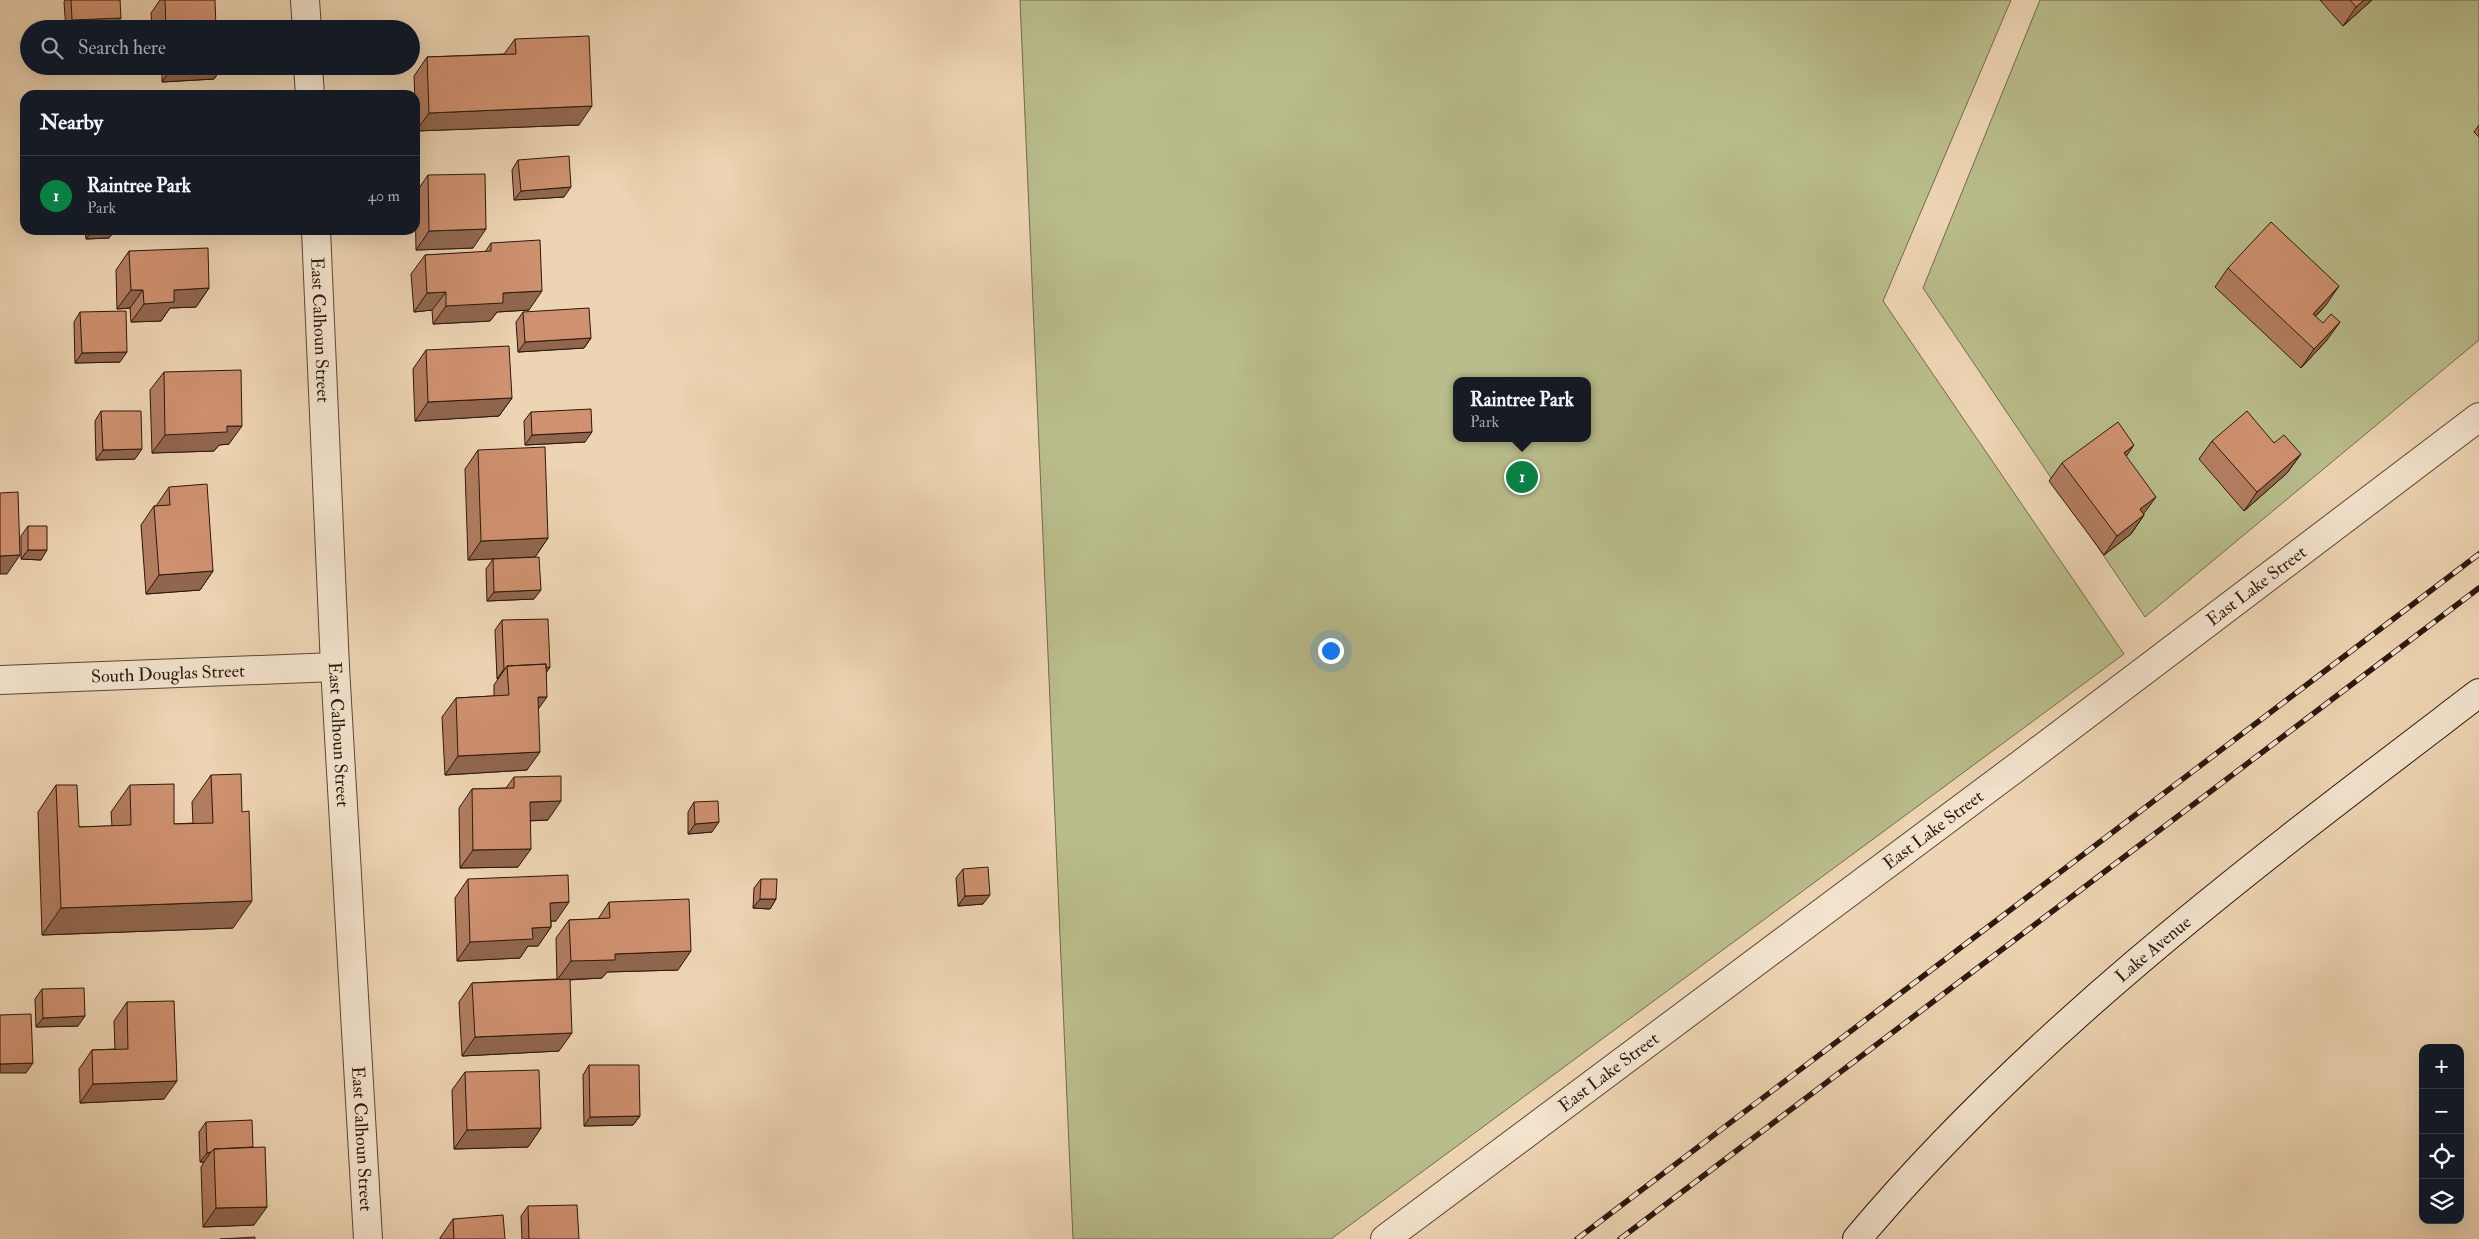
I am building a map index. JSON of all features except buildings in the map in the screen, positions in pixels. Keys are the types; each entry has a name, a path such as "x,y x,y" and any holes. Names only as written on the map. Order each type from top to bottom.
{"street":[{"path":"305,0 306,20"},
{"path":"309,75 310,90"},
{"name":"East Calhoun Street","path":"316,235 336,667 368,1239"},
{"name":"East Lake Street","path":"1385,1239 2018,767 2479,417"},
{"name":"South Douglas Street","path":"0,680 336,667"},
{"name":"Lake Avenue","path":"1857,1239 1910,1176 2067,1023 2175,929 2479,693"}],"green space":[{"path":"1020,0 2011,0 1883,301 2124,654 1331,1239 1073,1239"},
{"path":"2040,0 2479,0 2479,340 2145,617 1923,288"}],"railway":[{"path":"1577,1239 2479,554"},
{"path":"1620,1239 2479,588"}],"place":[{"name":"Raintree Park","path":"1522,477"}]}
